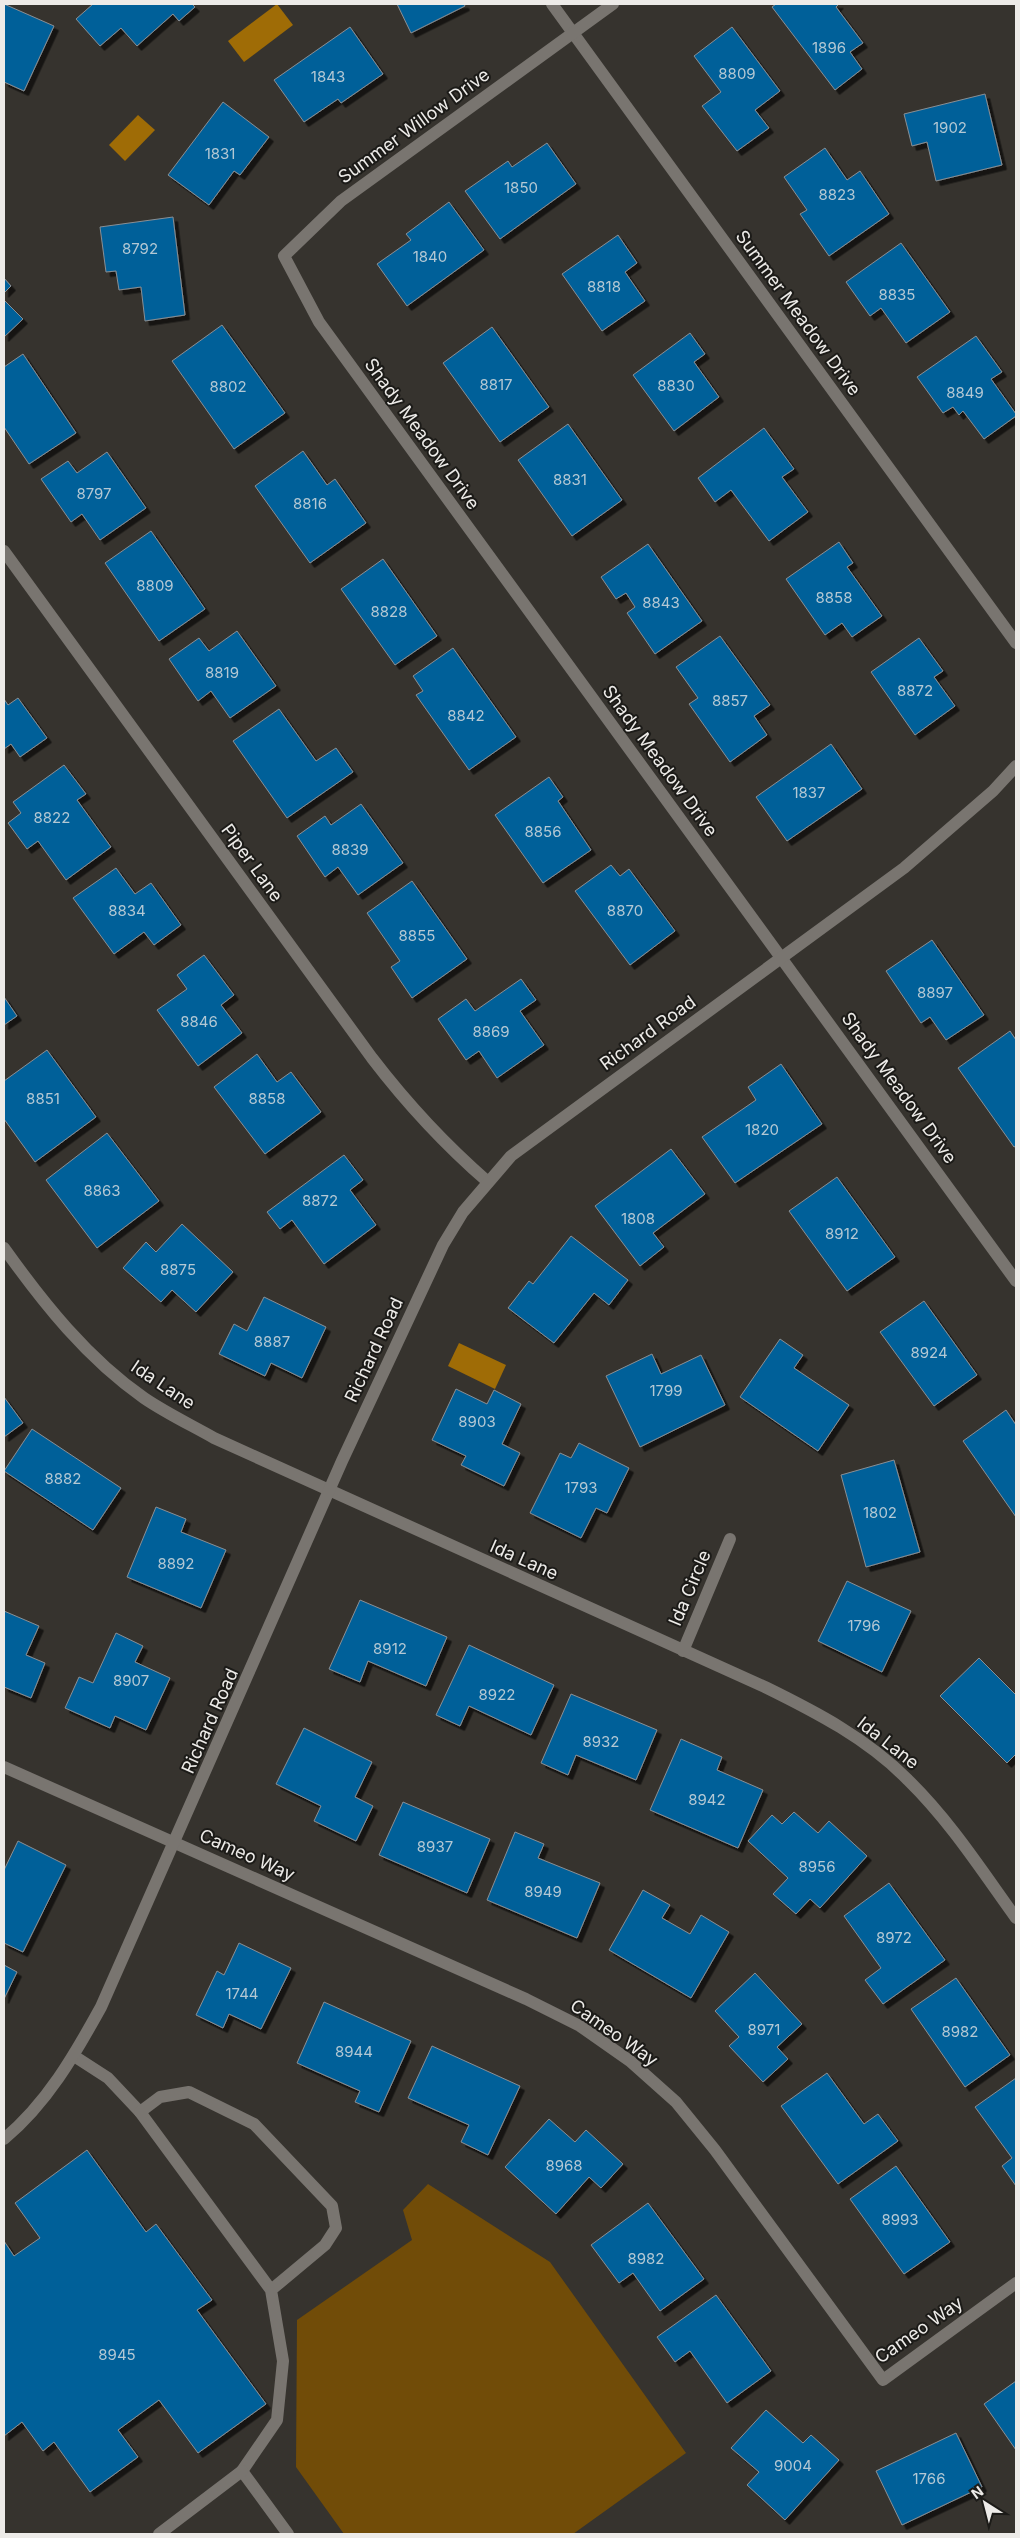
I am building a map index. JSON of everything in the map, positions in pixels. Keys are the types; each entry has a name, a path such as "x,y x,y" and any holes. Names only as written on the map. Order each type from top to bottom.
{"street":[{"name":"Summer Meadow Drive","path":"552,4 1016,643"},
{"name":"Summer Willow Drive","path":"284,256 341,201 613,4"},
{"name":"Shady Meadow Drive","path":"284,256 320,322 1016,1281"},
{"name":"Piper Lane","path":"4,550 408,1106 449,1148 488,1182"},
{"name":"Richard Road","path":"4,2139 45,2097 74,2056 101,2007 329,1491 443,1245 463,1212 511,1156 548,1127 904,868 992,791 1016,766"},
{"name":"Ida Lane","path":"4,1248 33,1289 83,1348 144,1398 214,1438 816,1712 864,1743 908,1779 946,1822 1016,1918"},
{"name":"Ida Circle","path":"683,1651 730,1539"},
{"name":"Cameo Way","path":"4,1767 526,1998 580,2026 630,2061 676,2102 715,2150 883,2380 1016,2283"},
{"path":"74,2056 108,2078 140,2112 271,2290 282,2361 277,2420 242,2471 159,2534"},
{"path":"140,2112 160,2097 189,2092 254,2124 332,2206 336,2228 325,2245 271,2290"},
{"path":"242,2471 288,2534"}],"shaded area":[{"path":"277,4 293,25 244,62 228,41"},
{"path":"138,115 155,130 125,161 109,145"},
{"path":"459,1343 506,1365 495,1389 448,1366"},
{"path":"428,2184 550,2262 686,2453 573,2534 344,2534 296,2467 297,2320 412,2240 403,2210"}],"building":[{"path":"4,4 54,26 24,91 4,82"},
{"path":"93,4 192,4 195,7 179,21 173,14 137,46 121,28 100,46 76,19"},
{"path":"397,4 464,4 465,6 411,33"},
{"path":"776,4 839,4 836,7 863,43 850,52 862,69 835,90 772,7"},
{"path":"350,27 383,74 341,103 338,99 304,122 274,80"},
{"path":"732,27 780,91 755,110 769,128 737,151 702,106 721,92 694,56"},
{"path":"985,94 1002,165 936,181 927,142 912,146 904,114"},
{"path":"223,102 269,137 240,175 234,171 209,205 168,175"},
{"path":"547,143 576,184 500,239 465,191 508,161 512,167"},
{"path":"825,148 847,180 860,171 889,214 829,256 800,214 807,210 784,177"},
{"path":"449,202 484,250 407,306 377,264 411,240 406,234"},
{"path":"173,217 185,315 145,321 141,287 119,290 116,271 106,272 100,227"},
{"path":"618,235 637,263 625,272 645,301 602,331 562,274"},
{"path":"901,243 950,312 906,343 881,308 870,316 846,282"},
{"path":"4,278 11,286 4,293"},
{"path":"4,300 23,319 4,337"},
{"path":"222,325 285,413 234,449 172,361"},
{"path":"492,327 549,407 500,442 443,363"},
{"path":"690,333 705,354 694,362 719,397 674,431 633,375"},
{"path":"976,336 1002,372 991,379 1016,414 1016,416 984,439 963,411 959,415 953,407 943,413 917,377"},
{"path":"23,354 76,433 29,464 4,427 4,367"},
{"path":"568,424 622,500 572,536 518,460"},
{"path":"764,428 794,469 782,477 808,512 769,541 731,490 715,502 698,478"},
{"path":"303,451 327,485 335,479 366,523 310,563 255,486"},
{"path":"107,452 146,508 100,540 82,514 71,522 41,479 68,461 77,473"},
{"path":"151,531 205,609 159,641 105,563"},
{"path":"839,542 853,563 847,567 882,616 852,637 842,623 825,635 786,579"},
{"path":"648,544 702,621 655,654 627,613 635,607 626,593 616,599 601,577"},
{"path":"383,559 437,636 395,665 341,589"},
{"path":"237,631 276,686 230,718 211,691 198,701 169,659 199,638 209,651"},
{"path":"720,636 770,705 754,716 767,735 730,762 689,704 698,698 676,667"},
{"path":"919,638 943,671 934,677 955,706 915,735 871,672"},
{"path":"453,648 516,737 469,770 416,695 423,691 413,676"},
{"path":"18,698 47,738 20,757 11,744 4,749 4,699 8,705"},
{"path":"279,709 316,761 336,748 353,772 287,818 233,741"},
{"path":"831,744 862,789 787,841 756,797"},
{"path":"64,765 86,794 77,800 111,847 66,880 38,841 27,849 8,823 21,813 13,802"},
{"path":"549,777 563,797 558,801 591,850 543,883 495,815"},
{"path":"361,804 403,863 358,895 338,867 325,877 297,836 325,816 331,825"},
{"path":"611,865 620,876 629,869 675,931 630,965 575,891"},
{"path":"116,868 135,894 151,883 181,925 154,945 144,932 114,954 73,898"},
{"path":"412,881 467,959 412,998 391,967 400,961 367,913"},
{"path":"932,940 984,1015 946,1040 930,1017 921,1023 886,971"},
{"path":"204,955 234,995 221,1005 242,1033 198,1066 157,1010 187,989 177,975"},
{"path":"521,979 536,1000 520,1011 544,1045 497,1078 479,1051 466,1060 438,1019 466,999 475,1011"},
{"path":"4,997 17,1016 4,1025"},
{"path":"1010,1031 1016,1040 1016,1146 1014,1147 958,1068"},
{"path":"47,1050 96,1117 35,1162 4,1119 4,1081"},
{"path":"257,1054 277,1082 291,1072 321,1112 265,1154 214,1087"},
{"path":"781,1064 822,1124 735,1183 702,1137 756,1100 748,1087"},
{"path":"107,1133 159,1201 97,1248 46,1180"},
{"path":"671,1149 705,1194 653,1233 664,1247 640,1266 595,1206"},
{"path":"344,1155 363,1180 350,1190 376,1225 324,1264 292,1220 280,1229 267,1212"},
{"path":"837,1177 895,1257 847,1291 789,1211"},
{"path":"182,1224 233,1272 196,1312 172,1290 161,1302 123,1268 146,1242 156,1252"},
{"path":"571,1236 628,1280 609,1305 594,1293 554,1343 508,1308 529,1281 533,1284"},
{"path":"264,1297 326,1327 302,1378 271,1363 265,1376 219,1354 234,1324 247,1331"},
{"path":"924,1301 977,1375 934,1406 880,1332"},
{"path":"780,1339 803,1355 794,1368 849,1405 818,1451 740,1397"},
{"path":"652,1354 661,1374 701,1355 725,1405 640,1447 606,1376"},
{"path":"456,1389 487,1404 494,1390 521,1404 502,1444 520,1453 504,1486 461,1465 466,1456 432,1440"},
{"path":"4,1397 23,1423 4,1437"},
{"path":"1006,1410 1016,1425 1016,1517 963,1441"},
{"path":"32,1429 121,1488 93,1530 4,1471"},
{"path":"579,1443 629,1468 607,1513 596,1508 581,1538 530,1513 560,1453 571,1458"},
{"path":"894,1460 920,1552 866,1567 841,1475"},
{"path":"156,1507 186,1519 181,1532 226,1550 201,1608 127,1577"},
{"path":"847,1581 911,1611 882,1672 818,1641"},
{"path":"360,1600 447,1637 426,1686 368,1661 360,1682 329,1669"},
{"path":"4,1611 39,1626 26,1655 45,1663 31,1698 4,1687"},
{"path":"116,1633 143,1646 135,1662 170,1678 146,1730 115,1716 110,1728 65,1708 79,1677 93,1683"},
{"path":"469,1645 554,1685 531,1735 469,1706 460,1726 436,1715"},
{"path":"979,1658 1016,1695 1016,1754 1007,1763 940,1696"},
{"path":"571,1694 657,1730 636,1780 576,1755 568,1775 541,1763"},
{"path":"304,1728 372,1762 355,1797 373,1806 356,1841 314,1821 321,1806 276,1784"},
{"path":"681,1739 722,1757 717,1770 763,1790 738,1848 650,1810"},
{"path":"403,1802 490,1839 467,1893 379,1855"},
{"path":"794,1812 818,1833 829,1821 867,1856 820,1908 810,1899 796,1914 773,1894 788,1878 748,1841 772,1815 782,1824"},
{"path":"515,1832 544,1844 538,1858 600,1883 577,1938 487,1900"},
{"path":"18,1841 66,1865 23,1952 4,1943 4,1870"},
{"path":"889,1883 945,1960 883,2004 865,1980 881,1968 844,1916"},
{"path":"643,1890 670,1905 662,1918 690,1934 701,1915 729,1932 691,1998 609,1950"},
{"path":"239,1943 291,1968 261,2029 229,2014 223,2028 196,2015 217,1971 224,1975"},
{"path":"4,1965 17,1972 4,1999"},
{"path":"755,1973 802,2024 777,2047 788,2059 763,2082 729,2046 739,2037 715,2011"},
{"path":"956,1978 1010,2055 965,2087 911,2009"},
{"path":"324,2002 411,2041 379,2112 355,2102 360,2091 297,2063"},
{"path":"432,2046 520,2086 488,2155 461,2142 469,2125 408,2098"},
{"path":"827,2073 864,2124 878,2114 898,2141 838,2184 781,2106"},
{"path":"1016,2078 1016,2186 1002,2166 1012,2158 975,2107"},
{"path":"549,2119 575,2142 586,2130 623,2164 601,2188 589,2177 556,2214 505,2167"},
{"path":"87,2150 146,2232 156,2224 212,2300 197,2310 266,2404 198,2453 159,2400 118,2430 138,2457 90,2492 54,2442 43,2451 22,2422 4,2436 4,2241 14,2256 40,2238 15,2203"},
{"path":"896,2166 950,2242 904,2274 850,2199"},
{"path":"648,2203 704,2279 660,2311 633,2273 619,2283 591,2245"},
{"path":"716,2295 771,2371 727,2403 690,2351 675,2362 657,2337"},
{"path":"1016,2381 1016,2450 984,2404"},
{"path":"766,2410 803,2443 811,2435 839,2460 785,2520 747,2485 759,2472 731,2448"},
{"path":"956,2433 982,2487 902,2525 876,2471"}]}
